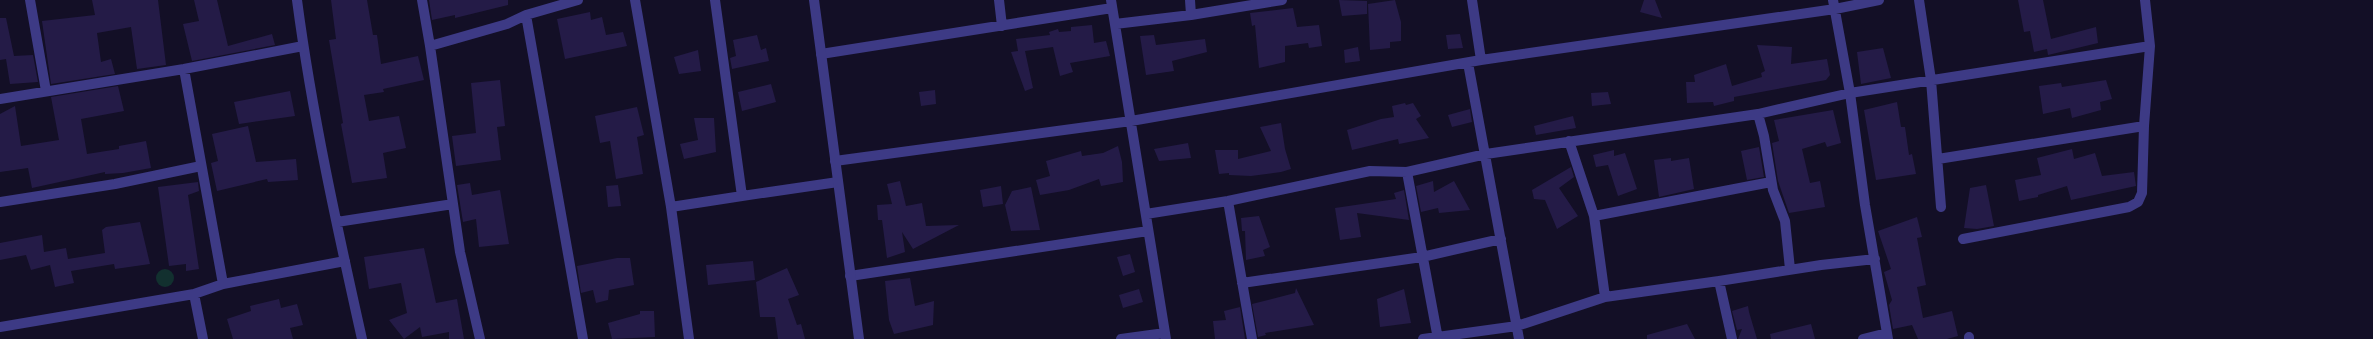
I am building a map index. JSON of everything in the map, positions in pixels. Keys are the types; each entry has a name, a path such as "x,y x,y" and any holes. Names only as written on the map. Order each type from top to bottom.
{"street":[{"path":"30,0 46,91"},
{"path":"297,0 303,46 337,222 362,339"},
{"path":"422,0 460,252 480,339"},
{"path":"430,46 507,24 526,15 578,0"},
{"path":"635,0 671,207 689,339"},
{"path":"715,0 742,196"},
{"path":"814,0 859,339"},
{"path":"998,0 1002,26"},
{"path":"1190,0 1191,15"},
{"path":"1115,24 1191,15 1282,0"},
{"path":"1472,0 1481,60"},
{"path":"835,161 1131,121 1468,62 1834,5 1879,0"},
{"path":"1919,0 1931,80 1941,207"},
{"path":"1963,240 2129,207 2138,202 2142,193 2144,126 2150,46 2145,0"},
{"path":"821,54 1002,26 1112,4 1165,336 1121,339"},
{"path":"1834,5 1850,93 1865,205 1887,336 1863,339"},
{"path":"526,15 583,339"},
{"path":"0,99 184,69 303,46"},
{"path":"1146,214 1228,201 1370,171 1407,172 1486,154 1758,114 1850,93 2150,46"},
{"path":"1468,62 1520,339"},
{"path":"184,69 224,284"},
{"path":"1758,114 1764,136 1771,182 1785,221 1790,269"},
{"path":"1938,159 2144,126"},
{"path":"1570,141 1594,216 1605,296"},
{"path":"0,202 115,184 201,166"},
{"path":"1407,172 1438,338"},
{"path":"671,207 838,182"},
{"path":"1594,216 1771,182"},
{"path":"1228,201 1252,339"},
{"path":"337,222 453,204"},
{"path":"850,276 1148,231"},
{"path":"1242,283 1422,257 1501,239"},
{"path":"1423,339 1517,326 1605,296 1719,282 1790,269 1875,259"},
{"path":"0,327 194,294 224,284 345,261"},
{"path":"1719,282 1732,339"},
{"path":"194,294 203,339"}],"green space":[{"path":"165,269 171,272 174,278 171,284 165,287 159,284 156,278 159,272"}],"building":[{"path":"92,0 158,0 166,65 137,69 131,27 97,33 101,62 111,59 115,74 51,84 42,21 95,15"},
{"path":"194,0 217,0 228,46 272,34 275,45 192,61 183,24 199,21"},
{"path":"331,0 367,0 373,35 377,35 381,64 418,56 424,80 383,89 384,92 364,95 369,121 399,116 406,148 383,153 387,178 352,183 341,124 343,123 329,40 336,39"},
{"path":"429,0 508,0 508,5 455,18 455,15 432,20"},
{"path":"1339,0 1367,1 1367,14 1342,16"},
{"path":"1395,0 1401,22 1401,41 1390,42 1390,48 1370,50 1368,4"},
{"path":"1644,0 1655,0 1662,18 1640,12"},
{"path":"2018,0 2043,0 2051,39 2096,27 2098,43 2048,55 2047,49 2034,52 2030,31 2024,32"},
{"path":"1293,8 1297,27 1319,25 1322,46 1309,48 1308,43 1285,46 1285,62 1259,68 1255,25 1252,26 1250,13"},
{"path":"590,12 591,20 602,17 606,35 623,32 627,46 565,59 557,19"},
{"path":"0,18 6,18 14,56 33,55 38,82 10,84 6,59 0,60"},
{"path":"1092,25 1094,43 1106,41 1110,56 1070,63 1073,72 1060,76 1053,47 1025,51 1033,88 1025,91 1011,52 1018,51 1016,39 1050,35 1049,32 1058,29 1059,32 1071,31 1071,27"},
{"path":"1460,34 1463,48 1448,49 1446,35"},
{"path":"757,35 761,50 766,48 769,61 732,69 730,58 736,56 733,40"},
{"path":"1154,35 1156,45 1205,39 1207,52 1172,61 1174,71 1146,75 1140,36"},
{"path":"1757,45 1792,47 1791,64 1827,59 1830,75 1826,80 1734,97 1734,101 1714,106 1713,102 1687,103 1686,82 1695,82 1694,75 1726,64 1732,86 1762,77 1761,73 1765,71"},
{"path":"1358,47 1360,61 1345,63 1344,50"},
{"path":"1883,48 1891,78 1861,84 1857,52"},
{"path":"698,50 701,71 679,74 674,57"},
{"path":"500,80 505,126 497,127 501,160 456,166 452,136 476,133 471,83"},
{"path":"2106,80 2112,99 2100,102 2101,110 2072,118 2070,108 2043,114 2039,86 2061,83 2062,87"},
{"path":"771,84 776,102 742,111 738,92"},
{"path":"118,86 124,111 81,119 87,154 119,149 119,146 146,141 151,168 123,173 105,174 105,172 32,188 28,168 0,172 0,114 15,106 21,146 59,140 51,97"},
{"path":"935,90 936,104 921,106 919,92"},
{"path":"290,91 295,116 239,124 234,102"},
{"path":"1608,92 1611,104 1592,106 1591,93"},
{"path":"1897,102 1901,127 1905,127 1909,155 1912,154 1916,174 1876,180 1864,110"},
{"path":"1405,103 1406,105 1413,103 1421,116 1416,119 1429,138 1399,144 1398,139 1352,150 1347,130 1381,119 1394,117 1392,106"},
{"path":"637,107 644,135 637,137 643,174 616,179 610,141 600,143 595,116"},
{"path":"1470,109 1472,122 1452,127 1448,115"},
{"path":"1833,110 1841,143 1827,147 1825,142 1802,149 1810,183 1820,181 1825,207 1789,213 1778,181 1772,143 1779,141 1774,120"},
{"path":"1573,116 1576,128 1536,135 1534,126"},
{"path":"694,118 714,118 716,152 684,159 680,144 698,140"},
{"path":"1281,123 1285,149 1291,169 1281,172 1251,176 1229,175 1229,173 1219,174 1215,150 1238,150 1238,159 1271,151 1260,127"},
{"path":"248,126 256,162 296,159 298,180 268,182 267,179 217,191 211,163 218,161 212,134"},
{"path":"1188,143 1191,158 1159,161 1154,149"},
{"path":"1118,146 1122,162 1123,182 1101,186 1099,179 1069,190 1040,195 1036,180 1050,176 1046,161 1081,151 1082,156 1103,153"},
{"path":"1759,147 1764,177 1747,180 1741,151"},
{"path":"2072,149 2074,159 2095,153 2102,176 2134,172 2136,186 2071,200 2067,186 2038,195 2038,197 2019,201 2015,180 2041,175 2037,158"},
{"path":"1614,150 1614,156 1625,153 1637,189 1618,196 1608,165 1596,167 1593,155"},
{"path":"1671,158 1671,161 1689,158 1694,189 1659,197 1654,160"},
{"path":"1571,167 1574,177 1559,188 1578,216 1557,229 1545,200 1534,199 1532,190"},
{"path":"900,181 906,206 922,203 926,226 959,225 913,249 902,232 905,252 887,258 882,220 878,220 877,205 892,204 887,184"},
{"path":"1433,181 1434,192 1454,181 1470,210 1439,213 1438,208 1421,212 1416,186"},
{"path":"198,182 199,191 188,195 199,269 186,271 186,264 169,266 158,187"},
{"path":"470,183 472,195 500,190 509,244 479,247 476,219 463,222 457,185"},
{"path":"618,185 621,206 608,207 606,186"},
{"path":"1986,185 1994,226 1977,229 1964,228 1970,188"},
{"path":"1001,186 1003,204 983,207 980,190"},
{"path":"1031,187 1040,230 1011,231 1005,205 1012,191"},
{"path":"1404,190 1409,220 1357,213 1361,237 1340,240 1335,208 1396,199 1394,193"},
{"path":"1259,216 1270,247 1263,250 1265,256 1246,260 1245,231 1242,231 1241,218"},
{"path":"1917,217 1922,237 1917,238 1926,285 1917,287 1923,318 1952,311 1958,336 1947,339 1918,339 1912,325 1893,329 1889,305 1892,300 1884,272 1891,269 1878,231"},
{"path":"140,222 150,264 115,269 114,264 71,271 74,283 55,287 50,265 31,270 26,255 0,260 0,243 42,235 44,252 66,248 68,259 105,253 102,230 106,227"},
{"path":"424,248 436,303 457,299 464,339 449,339 449,332 422,337 420,327 404,339 389,320 407,313 401,283 369,289 364,257"},
{"path":"1130,254 1135,272 1123,276 1117,257"},
{"path":"617,258 630,258 634,285 609,290 608,300 596,303 593,290 581,293 577,266"},
{"path":"753,261 755,280 708,285 706,265"},
{"path":"787,268 799,295 788,299 797,325 801,324 805,339 778,339 775,317 760,317 756,282"},
{"path":"910,278 915,306 934,301 933,325 894,334 889,320 885,281"},
{"path":"1296,288 1314,325 1265,333 1266,335 1258,337 1252,304 1295,293"},
{"path":"1139,289 1143,302 1123,308 1119,295"},
{"path":"1404,289 1411,323 1380,327 1377,299"},
{"path":"279,299 281,308 297,304 303,325 290,328 293,339 233,339 227,319 251,311 250,306"},
{"path":"1748,306 1757,339 1738,339 1742,329 1737,330 1732,311"},
{"path":"1240,307 1245,339 1215,339 1213,321 1226,320 1224,311"},
{"path":"640,311 654,311 655,337 612,339 608,323 640,314"},
{"path":"1687,324 1695,339 1647,339 1647,335"},
{"path":"1811,324 1815,339 1771,339 1770,334"}]}
